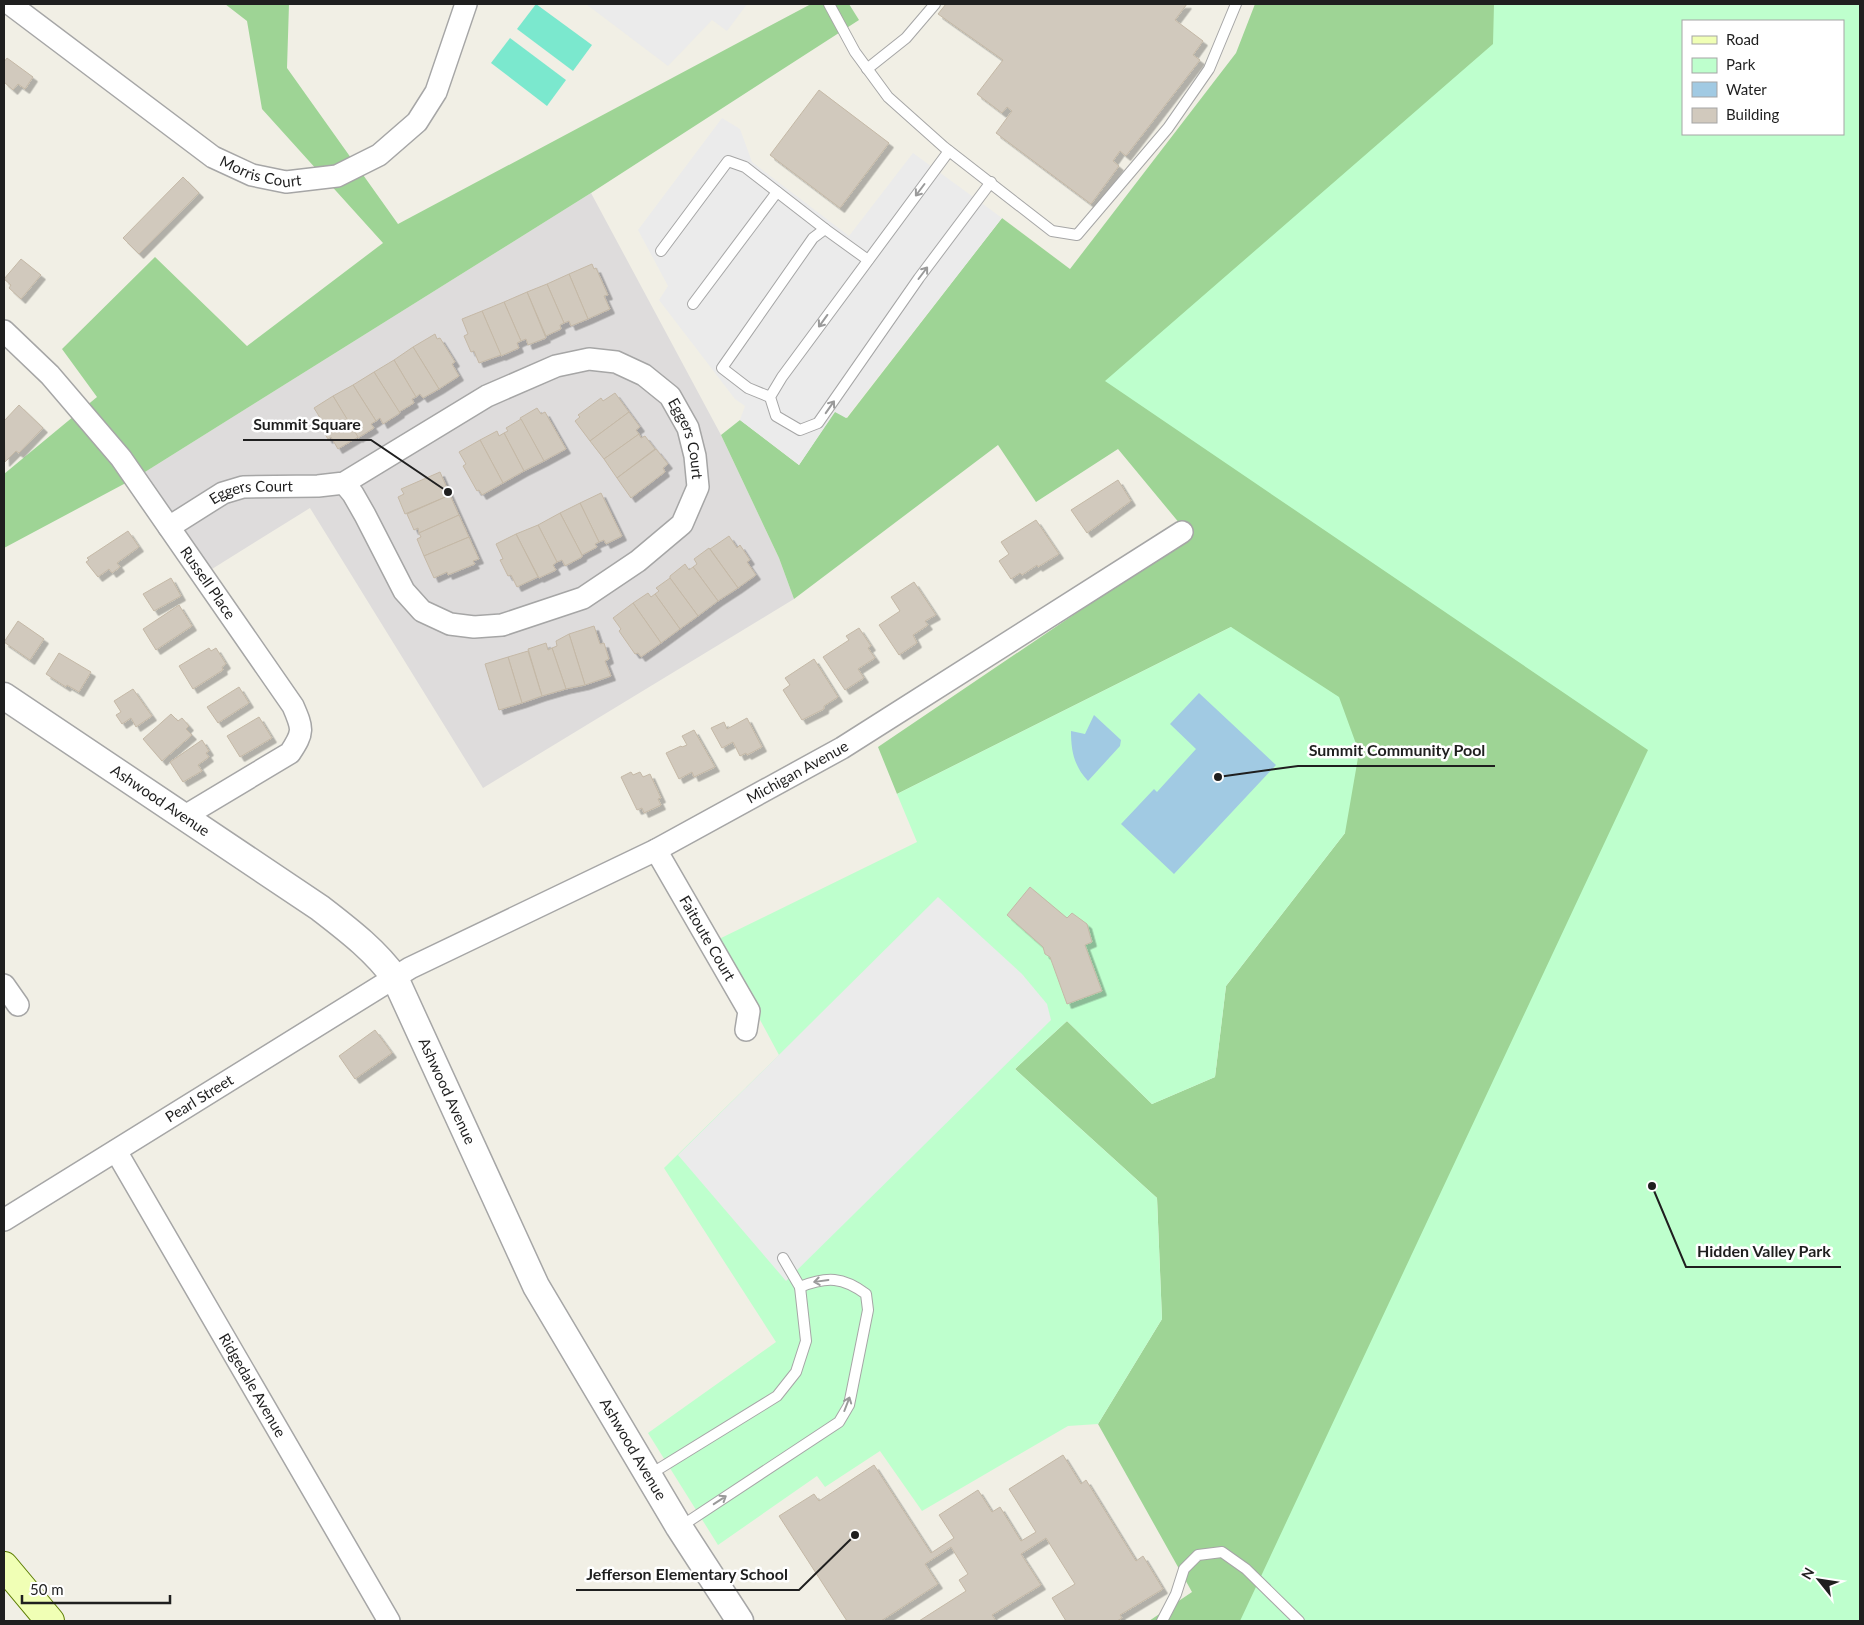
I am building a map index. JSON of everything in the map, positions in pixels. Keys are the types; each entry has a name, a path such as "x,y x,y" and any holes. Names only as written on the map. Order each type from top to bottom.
{"main road":[{"path":"4,1566 50,1621"}],"street":[{"name":"Morris Court","path":"10,4 213,157 252,176 286,182 337,176 379,154 417,122 436,92 466,4"},
{"name":"Russell Place","path":"4,331 50,375 114,449 293,706 302,725 299,740 290,753 185,816"},
{"name":"Eggers Court","path":"169,527 223,493 243,488 318,486 344,483 488,396 556,366 589,359 616,362 644,375 670,396 688,428 695,456 698,486 682,524 638,561 583,598 502,625 474,627 450,624 422,611 404,591 365,515 344,483"},
{"name":"Michigan Avenue","path":"395,978 410,968 656,850 842,748 1182,532"},
{"name":"Ashwood Avenue","path":"4,696 320,908 356,935 385,964 395,978 536,1286 679,1527 740,1621"},
{"name":"Faitoute Court","path":"656,850 749,1012 746,1030"},
{"name":"Pearl Street","path":"4,1220 395,978"},
{"path":"4,985 18,1004"},
{"name":"Ridgedale Avenue","path":"116,1151 389,1621"}],"lane":[{"path":"829,4 855,52 888,97 949,151 1052,231 1077,235 1168,128 1209,69 1236,4"},
{"path":"868,69 906,38 935,4"},
{"path":"949,151 782,377 770,397 776,416 800,430 818,423 919,278 991,182"},
{"path":"661,250 728,161 745,167 868,260"},
{"path":"694,304 777,192"},
{"path":"770,397 748,388 722,368 813,238 825,229"},
{"path":"649,1476 776,1396 796,1372 806,1341 800,1287 783,1258"},
{"path":"679,1527 839,1422 849,1405 868,1310 866,1294 852,1284 835,1279 811,1282 800,1287"},
{"path":"1162,1621 1176,1594 1184,1569 1198,1555 1222,1552 1246,1569 1299,1621"}],"shaded area":[{"path":"586,4 747,4 727,31 712,20 668,66"},
{"path":"722,118 740,129 752,162 849,236 913,153 1002,218 846,418 835,412 799,465 740,420 745,406 735,399 659,300 668,286 638,230"},
{"path":"591,193 721,435 779,558 794,599 483,788 310,508 204,574 137,477"},
{"path":"938,897 1022,974 1047,1004 1051,1020 786,1281 678,1155"}],"green space":[{"path":"225,4 289,4 287,68 398,224 811,4 849,4 859,20 591,193 137,477 4,548 4,474 97,397 62,349 155,257 247,346 383,243 262,109 247,21"},
{"path":"536,4 592,45 573,71 517,29"},
{"path":"1255,4 1860,4 1860,1621 1149,1621 1192,1592 1098,1424 1162,1319 1157,1198 1015,1069 1067,1021 1152,1104 1215,1077 1226,986 1345,833 1231,627 897,794 878,747 1190,536 1118,449 1036,502 998,445 794,599 779,558 721,435 740,420 799,465 835,411 847,418 1002,218 1070,269 1236,53"},
{"path":"1494,4 1860,4 1860,1621 1240,1621 1648,750 1105,381 1493,44"},
{"path":"510,38 566,80 547,106 491,63"},
{"path":"1231,627 1339,697 1359,752 1345,833 1226,986 1215,1077 1152,1104 1067,1021 1015,1069 1157,1198 1162,1319 1098,1424 1068,1426 922,1511 880,1451 825,1487 817,1476 718,1545 648,1433 776,1342 664,1168 779,1055 717,940 917,842 897,794"}],"water":[{"path":"1199,693 1276,765 1174,874 1121,824 1154,789 1157,792 1196,749 1170,724"},
{"path":"1094,715 1121,740 1120,746 1088,781 1076,764 1071,731 1085,734"}],"building":[{"path":"946,4 1187,4 1175,20 1203,41 1193,55 1200,60 1126,156 1120,151 1113,161 1119,166 1091,204 996,133 1012,111 1007,107 1002,113 977,94 1003,60 938,14"},
{"path":"7,58 33,77 25,89 18,84 13,90 4,82 4,62"},
{"path":"819,90 889,143 840,208 770,155"},
{"path":"183,177 199,193 139,254 123,238"},
{"path":"21,259 41,275 21,299 9,288 11,285 4,279"},
{"path":"592,264 594,269 596,268 608,295 604,296 610,309 588,319 569,274"},
{"path":"569,274 588,319 571,326 569,321 564,323 547,284"},
{"path":"547,284 564,323 560,325 561,329 546,336 527,292"},
{"path":"527,292 546,338 528,345 526,339 521,341 504,302"},
{"path":"504,302 521,341 517,343 519,348 501,356 482,311"},
{"path":"482,311 501,355 479,363 474,351 471,352 464,336 468,334 462,319"},
{"path":"435,334 437,339 440,338 455,362 452,364 459,376 439,389 413,347"},
{"path":"413,347 439,389 423,398 420,394 416,397 394,360"},
{"path":"394,360 416,397 412,399 414,403 399,412 374,372"},
{"path":"374,372 400,413 383,424 380,418 376,421 353,385"},
{"path":"353,385 376,421 371,424 374,428 358,438 333,396"},
{"path":"615,393 629,412 590,441 575,421 580,417 578,415 601,398 603,401"},
{"path":"333,396 358,437 338,449 331,437 328,439 318,423 322,421 314,408"},
{"path":"19,405 43,428 19,453 16,451 5,462 4,421"},
{"path":"537,408 541,414 545,412 566,449 544,461 520,418"},
{"path":"629,412 640,427 636,430 639,434 604,459 590,441"},
{"path":"521,419 544,461 524,471 504,433 508,431 506,428"},
{"path":"497,431 499,436 504,433 524,471 503,483 480,440"},
{"path":"639,434 641,438 645,436 655,449 617,478 604,459"},
{"path":"480,440 503,483 482,495 479,490 477,491 463,466 466,464 459,452"},
{"path":"656,449 668,464 663,468 665,472 631,498 617,478"},
{"path":"440,472 450,495 405,514 398,497 404,494 401,489"},
{"path":"1118,480 1131,501 1087,533 1071,510"},
{"path":"601,493 622,536 606,544 604,540 599,542 580,503"},
{"path":"450,495 459,515 419,533 418,528 414,530 407,514"},
{"path":"580,503 599,542 595,544 597,547 582,555 560,513"},
{"path":"560,513 582,555 582,557 565,566 562,560 557,562 538,525"},
{"path":"459,515 469,537 424,556 417,539 421,537 419,533"},
{"path":"1036,520 1059,554 1038,567 1037,565 1022,575 1020,573 1011,579 999,561 1009,554 1001,542"},
{"path":"538,525 557,562 553,565 556,570 539,578 516,534"},
{"path":"128,531 139,547 117,563 120,567 112,573 109,569 98,577 86,562 89,560 87,558"},
{"path":"516,534 538,577 517,587 511,575 508,576 500,560 503,559 496,544"},
{"path":"729,536 737,548 740,545 750,560 747,562 756,575 738,588 710,549"},
{"path":"469,537 479,559 473,561 475,564 448,575 447,572 434,578 424,556"},
{"path":"709,548 738,588 718,601 693,567 697,564 694,559"},
{"path":"685,564 689,570 693,567 718,601 698,616 670,578"},
{"path":"171,578 181,596 154,611 143,594"},
{"path":"670,578 698,616 680,629 655,594 659,591 656,588"},
{"path":"914,582 936,615 925,621 928,625 913,635 917,643 899,655 879,625 900,611 891,597"},
{"path":"648,593 651,597 655,594 680,629 661,643 633,603"},
{"path":"633,603 661,643 641,657 638,653 635,654 619,631 621,629 613,618"},
{"path":"179,605 192,626 156,650 143,629"},
{"path":"18,621 44,639 30,660 4,642"},
{"path":"594,626 600,644 604,643 609,659 605,661 611,676 585,685 569,634"},
{"path":"859,628 871,646 868,648 875,658 858,669 864,678 845,690 823,657 849,640 846,636"},
{"path":"569,634 585,685 566,689 552,648 557,646 556,641"},
{"path":"546,643 548,650 552,648 566,689 542,696 528,649"},
{"path":"209,648 211,651 216,648 226,664 222,667 223,670 193,689 179,666"},
{"path":"528,651 542,696 522,703 508,657"},
{"path":"59,653 91,672 79,692 67,685 66,687 46,674"},
{"path":"508,657 522,703 499,710 485,664"},
{"path":"814,659 838,697 824,706 824,709 802,720 783,690 790,685 785,678"},
{"path":"239,687 249,703 218,723 207,707"},
{"path":"133,689 152,716 136,727 131,718 122,724 116,715 121,712 114,701"},
{"path":"171,714 178,721 182,718 189,726 186,729 192,735 162,761 143,739"},
{"path":"259,717 272,738 240,757 227,736"},
{"path":"747,718 762,747 747,755 746,753 740,756 733,742 722,748 711,728 724,722 727,729"},
{"path":"694,730 715,767 694,777 692,772 679,779 666,753 687,745 682,736"},
{"path":"202,740 209,751 206,753 209,757 198,765 202,771 183,782 170,762"},
{"path":"631,772 633,775 640,772 643,777 650,774 661,798 658,799 661,805 644,813 642,808 637,810 621,777"},
{"path":"1030,887 1067,918 1072,913 1087,924 1092,942 1085,945 1102,991 1067,1004 1050,957 1045,954 1043,947 1007,915"},
{"path":"375,1030 392,1053 355,1079 339,1056"},
{"path":"1063,1455 1081,1484 1086,1480 1136,1561 1143,1556 1163,1589 1120,1615 1122,1618 1117,1621 1066,1621 1052,1598 1075,1584 1046,1538 1021,1554 1041,1585 992,1615 996,1621 919,1621 966,1591 959,1580 968,1574 951,1547 925,1564 938,1584 881,1621 847,1621 779,1516 814,1494 819,1501 874,1465 931,1553 954,1538 939,1515 978,1490 992,1512 1000,1507 1021,1541 1036,1532 1009,1489"}],"place":[{"name":"Summit Square","path":"448,492"},
{"name":"Summit Community Pool","path":"1218,777"},
{"name":"Hidden Valley Park","path":"1652,1186"},
{"name":"Jefferson Elementary School","path":"855,1535"}]}
